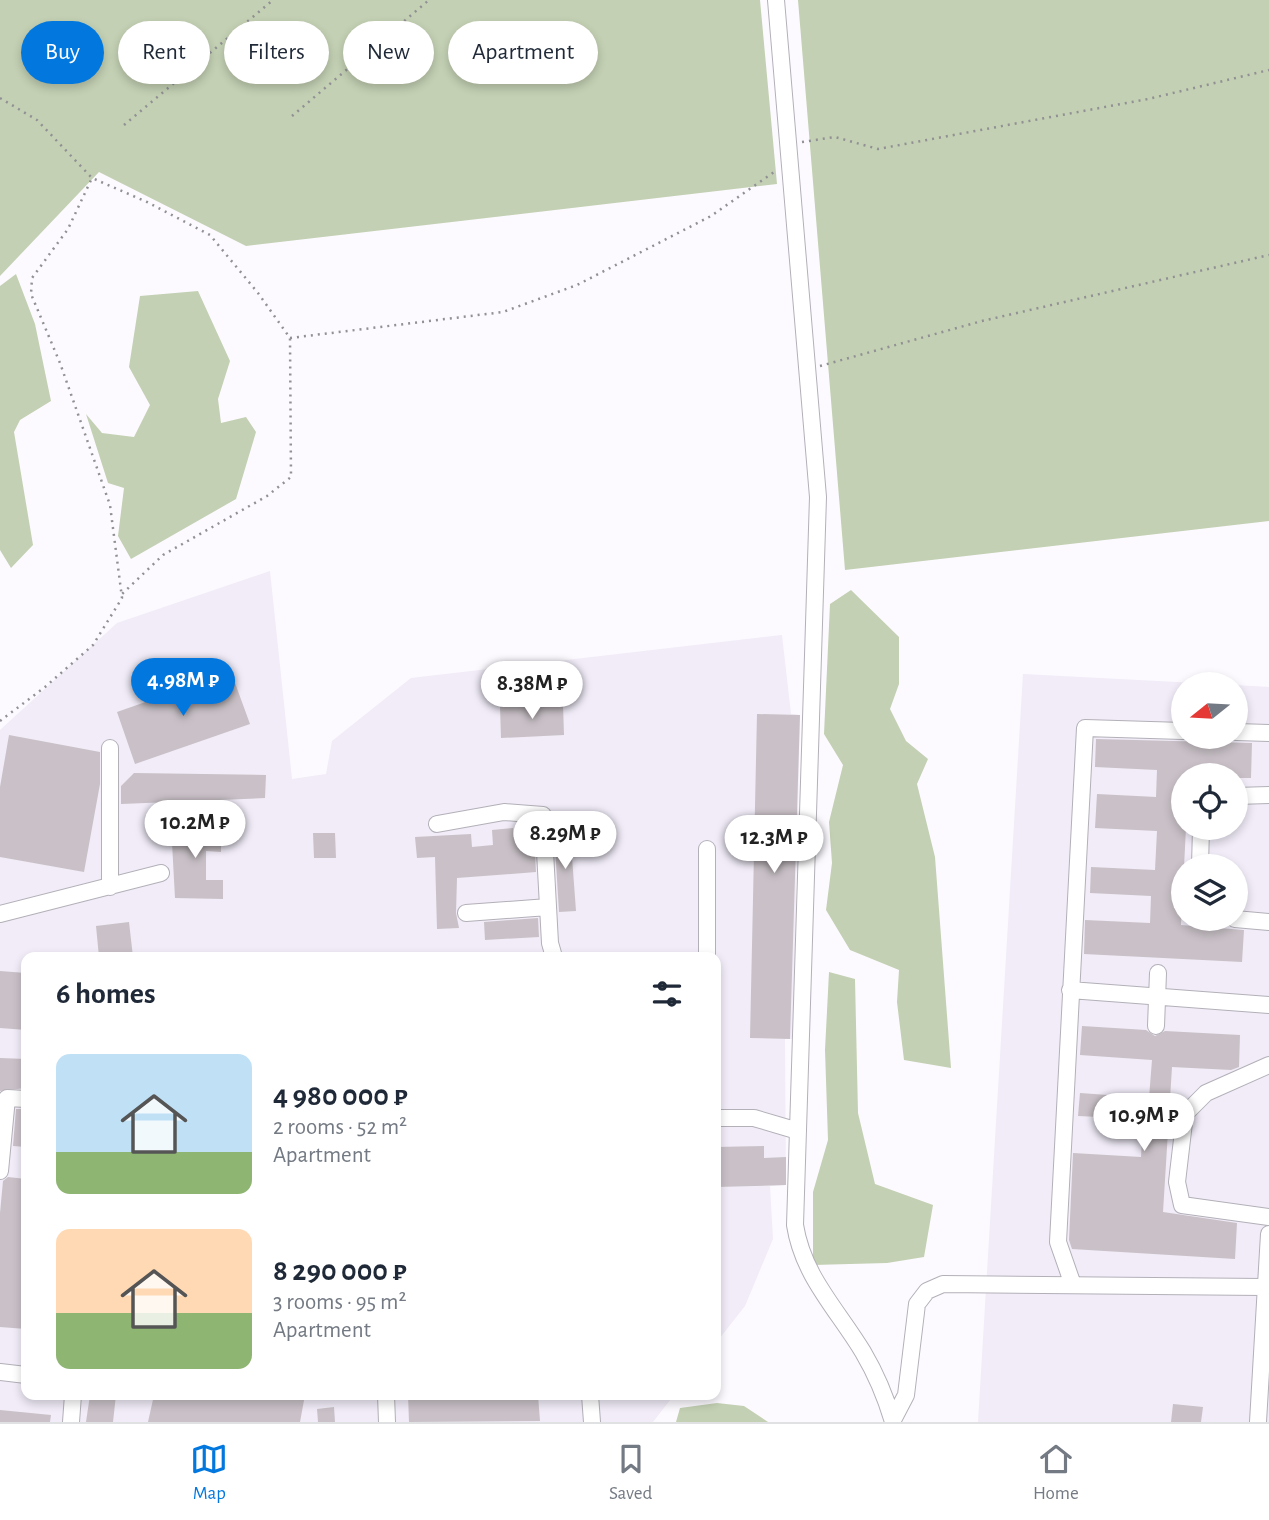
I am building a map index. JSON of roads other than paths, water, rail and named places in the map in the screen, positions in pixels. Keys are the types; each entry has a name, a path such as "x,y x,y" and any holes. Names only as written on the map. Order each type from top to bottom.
{"street":[{"path":"776,0 818,529 795,1224 799,1248 809,1274 863,1352 882,1389 893,1421"},
{"path":"1073,1285 1058,1242 1085,728 1171,731"},
{"path":"1248,732 1269,733"},
{"path":"110,748 110,887"},
{"path":"1248,796 1269,796"},
{"path":"437,824 504,812 542,815 550,943 553,952"},
{"path":"707,849 707,952"},
{"path":"0,915 162,873"},
{"path":"466,913 548,907"},
{"path":"1248,920 1269,922"},
{"path":"1156,1026 1158,973"},
{"path":"1070,990 1269,1005"},
{"path":"1269,1065 1206,1093 1185,1114 1177,1182 1182,1205 1269,1217"},
{"path":"0,1171 7,1098 21,1099"},
{"path":"721,1118 754,1118 797,1131"},
{"path":"1258,1422 1269,1234"},
{"path":"893,1421 905,1395 917,1304 928,1292 943,1284 1264,1287"},
{"path":"0,1372 21,1374"},
{"path":"71,1422 73,1400"},
{"path":"386,1400 387,1422"},
{"path":"590,1400 592,1422"}]}
